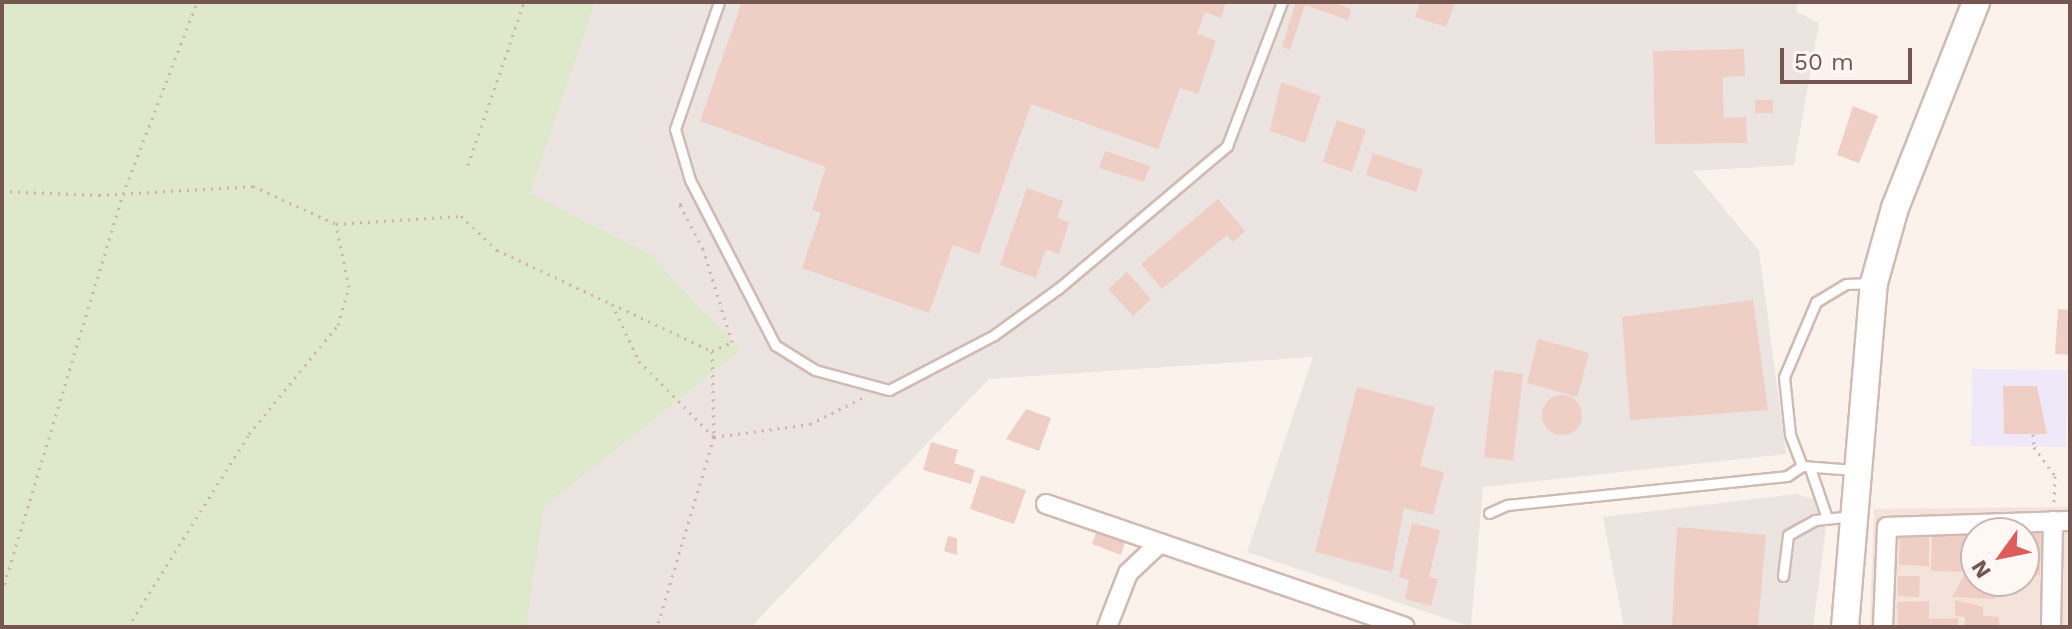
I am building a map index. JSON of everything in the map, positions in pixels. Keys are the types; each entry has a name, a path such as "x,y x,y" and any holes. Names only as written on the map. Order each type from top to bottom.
{"main road":[{"path":"1845,627 1840,517 1857,470 1874,283 1976,2"}],"street":[{"path":"1046,504 1405,627"},
{"path":"1883,627 1887,527 2062,521 2051,627"},
{"path":"1107,627 1128,573 1160,543"}],"lane":[{"path":"719,2 675,129 690,180 775,345 815,370 871,388 908,385 994,335 1227,146 1282,2"},
{"path":"1783,576 1788,535 1840,517 1807,468 1790,434 1789,352 1816,302 1832,289 1874,283"},
{"path":"1489,513 1507,505 1787,476 1807,468 1857,470"}],"path":[{"path":"2,592 123,194 197,2"},
{"path":"468,165 524,2"},
{"path":"2,191 123,194 253,186 336,224 461,216 497,250 712,351 732,342 703,249 680,205 690,180"},
{"path":"128,627 249,434 338,325 349,287 336,224"},
{"path":"612,304 639,361 714,437"},
{"path":"657,627 714,437 712,351"},
{"path":"714,437 810,424 860,403 871,388"},
{"path":"2033,434 2055,476 2062,521"}],"shaded area":[{"path":"2,2 1797,2 1797,12 1819,23 1794,165 1693,171 1759,251 1786,454 1483,487 1471,627 1247,552 1313,357 989,379 751,627 2,627"},
{"path":"1972,369 2067,370 2066,447 1971,446"},
{"path":"1796,494 1816,500 1826,528 1813,627 1624,627 1603,517"},
{"path":"2070,507 2070,627 1870,627 1874,509"}],"green space":[{"path":"2,2 595,2 530,193 649,254 741,350 544,506 526,627 2,627"}],"building":[{"path":"742,2 1226,2 1221,18 1205,12 1197,34 1216,41 1198,94 1180,88 1158,149 1031,104 979,254 953,245 929,313 802,268 821,213 812,210 826,167 700,121"},
{"path":"1296,2 1332,2 1351,9 1348,20 1305,5 1290,50 1282,47"},
{"path":"1420,2 1455,2 1446,27 1415,17"},
{"path":"1744,49 1745,76 1723,77 1723,97 1724,118 1746,117 1747,143 1655,144 1653,51"},
{"path":"1281,82 1321,96 1305,143 1270,131"},
{"path":"1755,100 1773,100 1773,113 1755,113"},
{"path":"1853,106 1878,116 1859,163 1837,155"},
{"path":"1337,120 1366,130 1352,172 1323,162"},
{"path":"1105,151 1150,166 1144,182 1099,168"},
{"path":"1373,153 1423,170 1416,192 1366,175"},
{"path":"1027,188 1063,201 1057,218 1069,222 1059,254 1046,249 1036,278 1000,265"},
{"path":"1218,199 1245,231 1233,242 1227,235 1162,289 1141,264"},
{"path":"1127,272 1151,299 1133,316 1108,289"},
{"path":"1753,300 1768,410 1630,420 1622,317"},
{"path":"2058,309 2070,310 2070,355 2055,354"},
{"path":"1538,339 1589,353 1577,397 1527,383"},
{"path":"1494,370 1523,374 1513,461 1484,457"},
{"path":"2003,386 2037,386 2047,434 2004,434"},
{"path":"1357,387 1435,407 1420,466 1444,472 1433,515 1404,508 1392,572 1315,552"},
{"path":"1562,395 1576,401 1582,415 1576,429 1562,435 1548,429 1542,415 1548,401"},
{"path":"1026,409 1051,418 1039,451 1006,439"},
{"path":"931,442 958,450 954,463 975,470 971,484 923,470"},
{"path":"981,475 1026,490 1014,524 970,509"},
{"path":"1412,523 1440,530 1429,577 1438,579 1431,606 1405,599 1409,580 1399,577"},
{"path":"1099,525 1127,535 1121,555 1092,544"},
{"path":"1677,527 1766,535 1758,627 1672,627"},
{"path":"1900,532 1929,532 1929,566 1899,565"},
{"path":"1932,533 1960,534 1960,572 1931,571"},
{"path":"948,536 957,538 957,555 944,551"},
{"path":"1898,576 1920,576 1919,597 1898,596"},
{"path":"1960,583 1960,597 1995,599 1952,597"},
{"path":"1955,600 1983,607 1983,616 1999,617 1999,627 1965,627 1965,617 1955,616"},
{"path":"1929,601 1929,619 1958,618 1958,627 1898,627 1897,602"}]}
